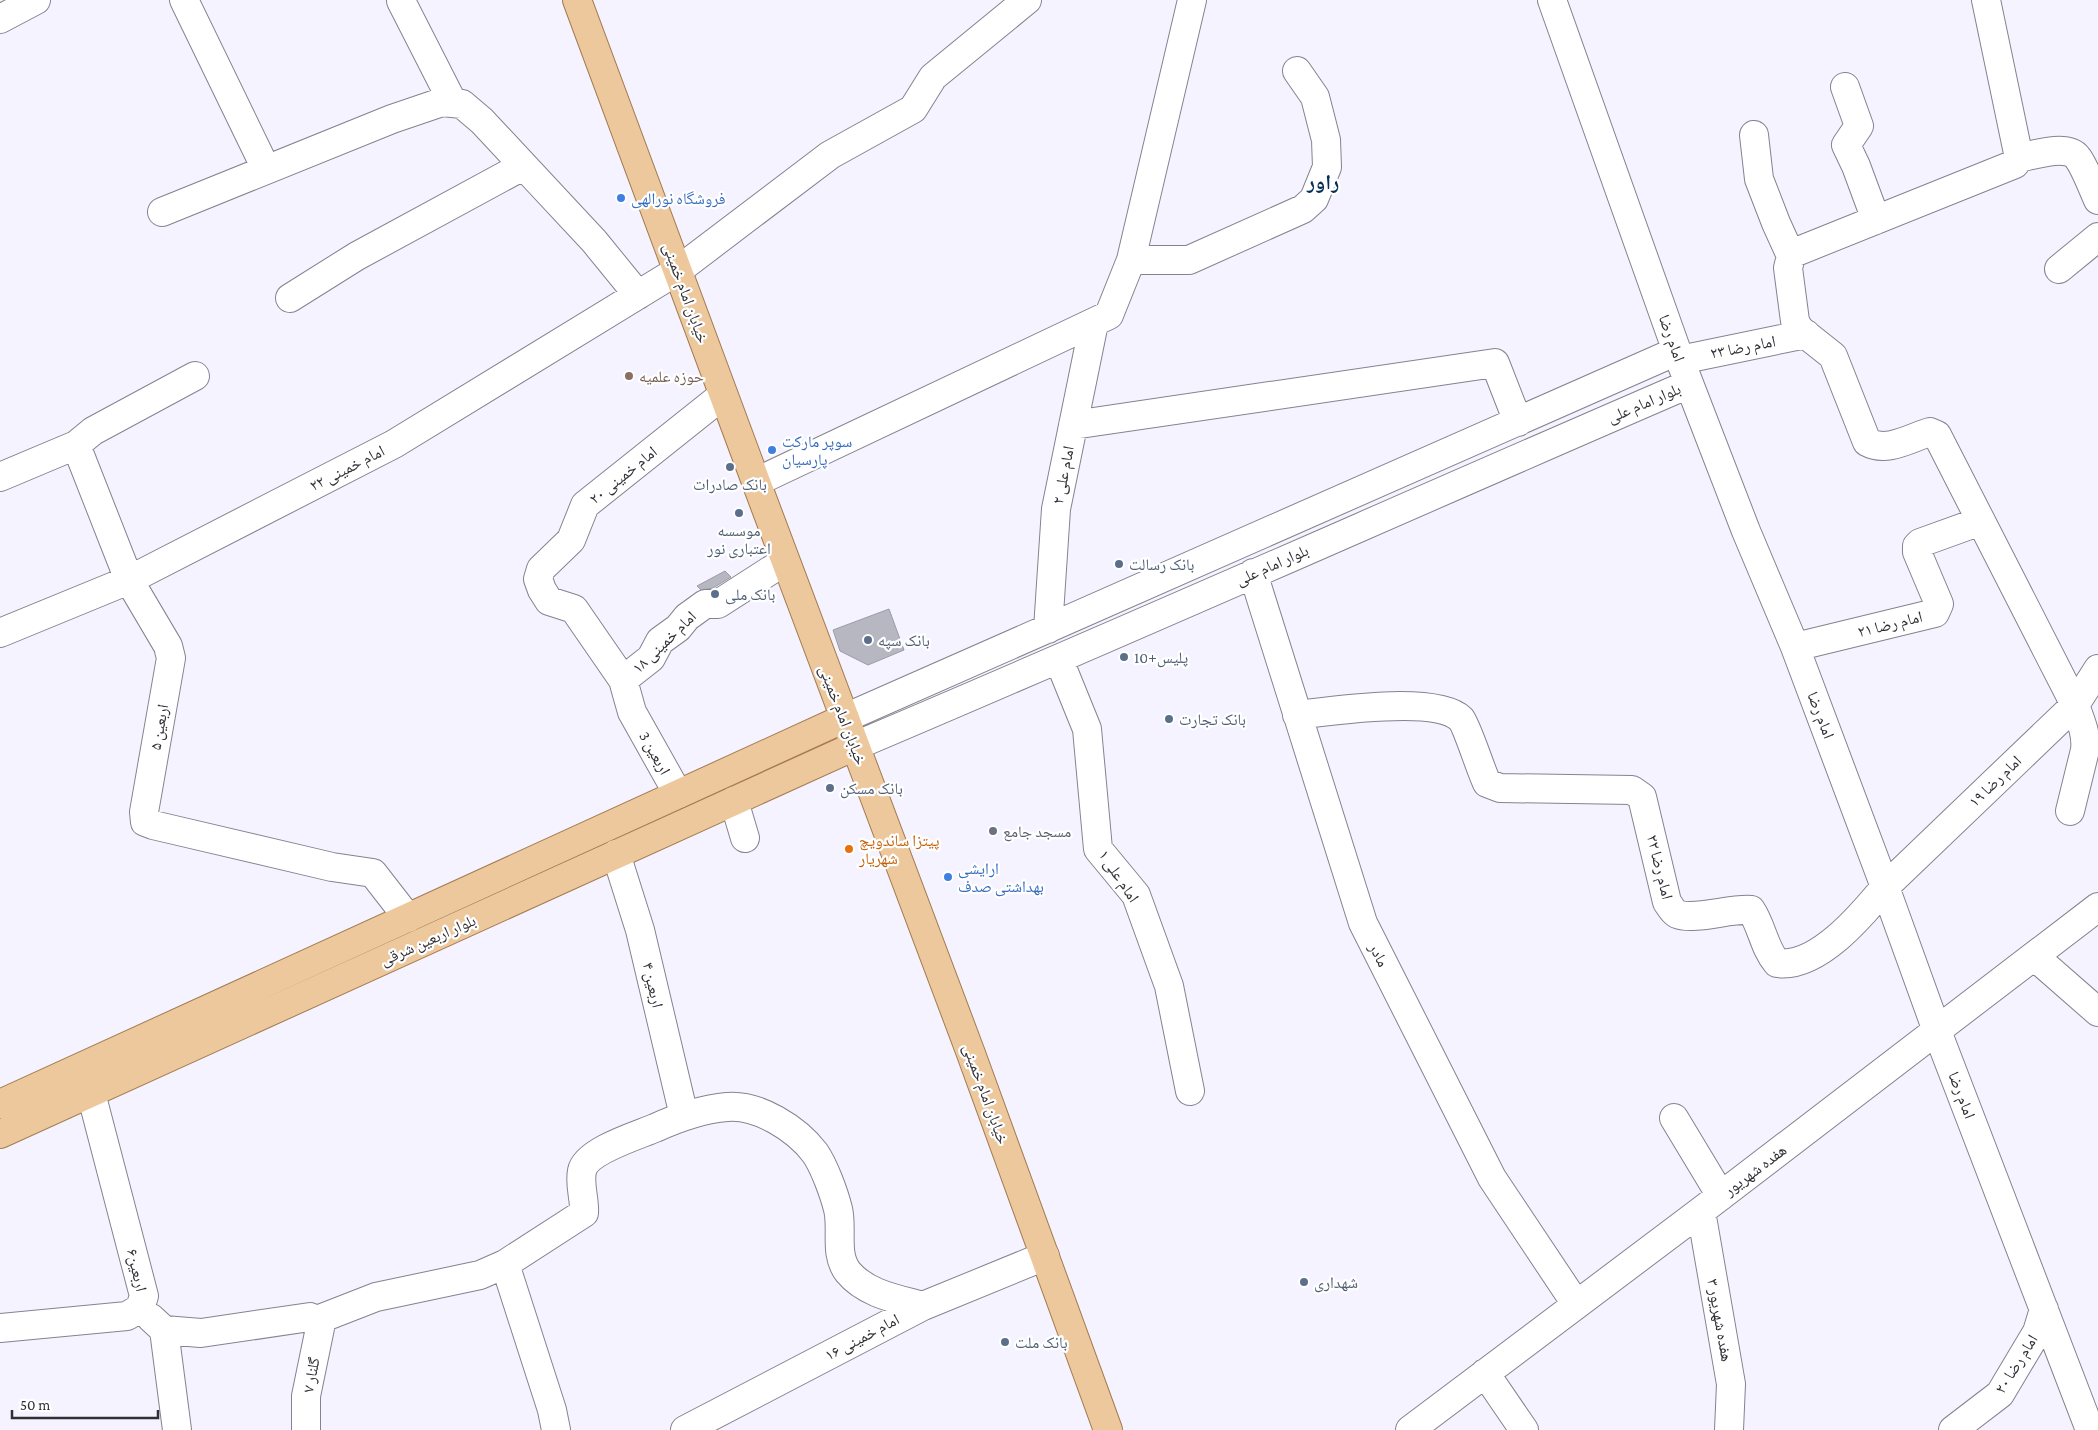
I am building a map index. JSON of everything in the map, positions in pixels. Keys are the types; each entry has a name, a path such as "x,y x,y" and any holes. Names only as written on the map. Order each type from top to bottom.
{"main road":[{"name":"خیابان امام خمینی","path":"577,0 785,561 970,1051 1108,1430"},
{"name":"بلوار اربعین شرقی","path":"0,1104 845,718"},
{"name":"بلوار اربعین شرقی","path":"0,1134 855,746"}],"street":[{"path":"0,19 36,0"},
{"path":"184,0 266,169"},
{"name":"امام خمینی ۲۲","path":"0,633 129,580 394,444 677,271 830,154 914,108 933,77 1027,0"},
{"path":"756,482 1109,316 1131,260 1192,0"},
{"name":"امام رضا","path":"1552,0 1682,365 1746,531 1795,647 1886,887 1937,1031 2090,1430"},
{"path":"1986,0 2019,158"},
{"path":"401,1 453,103"},
{"path":"1131,260 1189,260 1303,209 1314,199 1327,167 1326,140 1315,97 1297,71"},
{"path":"1845,86 1858,126 1846,145 1876,220"},
{"path":"162,212 400,116 442,102 462,104 482,121 594,242 638,295"},
{"path":"1754,135 1759,180 1791,256"},
{"path":"2070,811 2086,740 2075,705 1937,435 1930,432 1887,446 1876,447 1867,442 1833,356 1799,329 1795,321 1788,268 1791,256 1796,252 2009,167 2015,164 2019,158 2054,151 2066,151 2077,156 2098,200"},
{"path":"290,298 357,256 523,166"},
{"path":"2059,269 2098,237"},
{"name":"امام علی ۲","path":"1048,628 1056,509 1094,322"},
{"name":"امام رضا ۲۳","path":"1682,365 1806,334"},
{"path":"1073,425 1495,362 1518,422"},
{"name":"بلوار امام علی","path":"845,718 1518,422 1682,365"},
{"name":"بلوار امام علی","path":"855,746 1059,660 1253,573 1682,365"},
{"path":"0,476 76,445 94,431 195,376"},
{"name":"امام خمینی ۲۰","path":"623,680 574,609 549,601 538,579 542,569 571,540 586,505 723,394"},
{"name":"اربعین ۵","path":"76,445 129,580 168,646 171,658 144,812 145,822 153,826 332,867 373,873 408,918"},
{"name":"امام رضا ۲۱","path":"1795,647 1935,613 1939,604 1917,552 1917,546 1920,543 1981,521"},
{"name":"امام خمینی ۱۸","path":"632,712 623,680 651,658 660,641 705,604 718,604 785,561"},
{"name":"مادر","path":"1253,573 1363,923 1492,1178 1576,1304"},
{"name":"امام علی ۱","path":"1059,660 1087,728 1098,849 1136,895 1169,986 1190,1091"},
{"name":"امام رضا ۱۹","path":"1886,887 2075,705 2098,669"},
{"name":"امام رضا ۲۲","path":"1297,715 1386,706 1450,712 1462,720 1487,784 1500,788 1632,790 1642,797 1671,908 1676,913 1691,916 1741,909 1751,910 1772,957 1777,963 1785,964 1820,952 1866,910 1886,887"},
{"name":"اربعین 3","path":"632,712 678,794"},
{"path":"734,801 745,838"},
{"name":"اربعین ۴","path":"616,854 640,930 684,1116"},
{"name":"هفده شهریور","path":"1410,1430 1711,1204 2098,907"},
{"path":"2034,956 2098,1012"},
{"name":"اربعین۶","path":"0,1328 127,1316 140,1308 144,1296 91,1093"},
{"path":"140,1308 164,1330 201,1333 310,1317 317,1320 376,1297 480,1275 505,1264 584,1213 585,1204 582,1178 585,1162 603,1150 684,1116 728,1107 758,1111 788,1127 815,1153 839,1210 841,1258 848,1271 857,1280 880,1294 923,1306"},
{"path":"1674,1118 1711,1204"},
{"name":"هفده شهریور ۳","path":"1711,1204 1731,1384 1729,1430"},
{"name":"امام خمینی ۱۶","path":"685,1430 923,1306 1045,1256"},
{"path":"505,1264 552,1410 556,1430"},
{"name":"امام رضا ۲۰","path":"1954,1430 2000,1394 2037,1332 2044,1309"},
{"name":"گلنار ۷","path":"306,1430 306,1396 320,1328 317,1320"},
{"path":"164,1330 177,1430"},
{"path":"1485,1373 1524,1430"}],"building":[{"path":"725,571 731,577 713,588 701,590 697,586"},
{"name":"بانک سپه","path":"889,609 904,650 868,665 840,651 833,630"}],"place":[{"name":"فروشگاه نورالهی","path":"621,198"},
{"name":"حوزه علمیه","path":"629,376"},
{"name":"سوپر مارکت پارسیان","path":"772,450"},
{"name":"بانک صادرات","path":"730,467"},
{"name":"موسسه اعتباری نور","path":"739,513"},
{"name":"بانک رسالت","path":"1119,564"},
{"name":"بانک ملی","path":"715,594"},
{"name":"بانک سپه","path":"868,640"},
{"name":"پلیس+10","path":"1124,657"},
{"name":"بانک تجارت","path":"1169,719"},
{"name":"بانک مسکن","path":"830,788"},
{"name":"مسجد جامع","path":"993,831"},
{"name":"پیتزا ساندویچ شهریار","path":"849,849"},
{"name":"ارایشی بهداشتی صدف","path":"948,877"},
{"name":"شهداری","path":"1304,1282"},
{"name":"بانک ملت","path":"1005,1342"}],"district":[{"name":"راور","path":"1323,182"}]}
